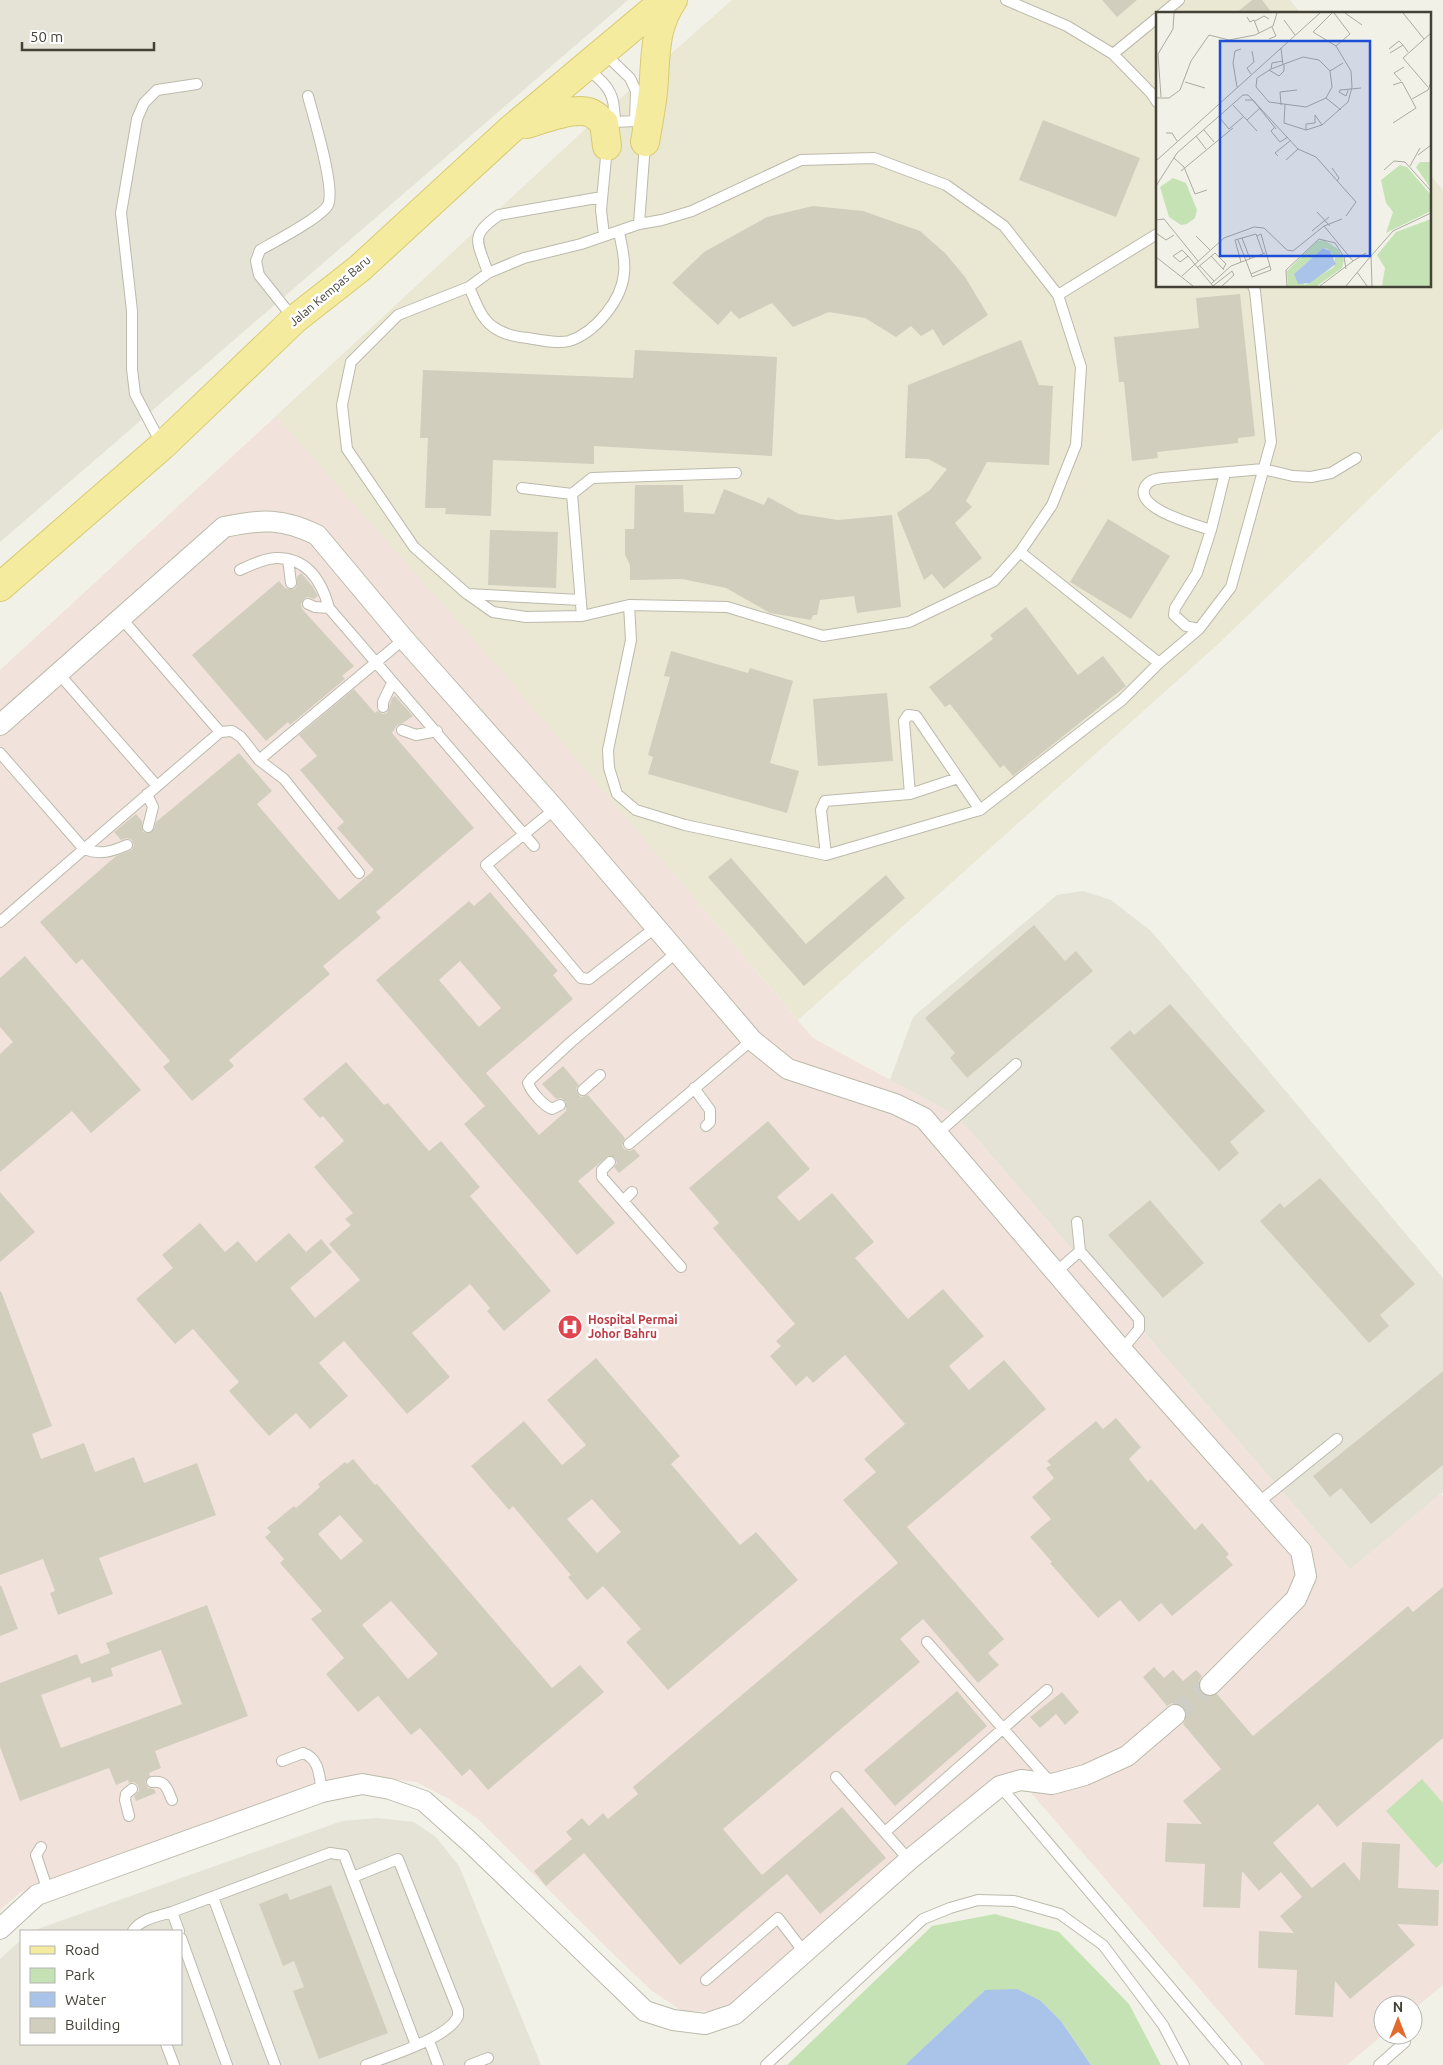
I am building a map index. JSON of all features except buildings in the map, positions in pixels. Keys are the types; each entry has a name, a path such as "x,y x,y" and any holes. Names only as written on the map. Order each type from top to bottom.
{"main road":[{"name":"Jalan Kempas Baru","path":"0,588 162,446 295,319 360,268 510,130 665,0"},
{"path":"640,131 652,99 656,38 664,12 673,0"},
{"path":"510,130 554,114 571,112 591,113 604,123 611,134"}],"street":[{"path":"0,725 224,527 254,520 273,521 298,525 317,535 404,639 555,809 752,1040 788,1069 895,1104 924,1118 1122,1350 1301,1551 1306,1576 1296,1599 1210,1685"},
{"path":"0,1929 37,1895 322,1792 362,1784 390,1789 424,1801 472,1844 645,2011 673,2020 705,2024 735,2014 909,1860 1000,1786 1021,1780 1052,1784 1085,1775 1127,1756 1175,1715"}],"lane":[{"path":"1006,0 1066,26 1113,54 1156,100"},
{"path":"1164,12 1178,0"},
{"path":"1113,54 1156,19"},
{"path":"595,60 630,78 636,91 640,131 640,224"},
{"path":"595,60 603,82 613,96 611,134 601,210 604,235"},
{"path":"162,446 135,394 132,369 132,311 121,213 137,120 144,103 157,90 197,84"},
{"path":"295,319 259,275 256,261 260,250 319,214 328,205 330,192 326,168 308,96"},
{"path":"611,134 640,131"},
{"path":"874,158 946,185 1004,226 1058,295 1081,367 1076,445 1052,505 1020,552 994,581 909,622 824,636 727,608 629,605 582,616 526,617 492,612 466,594 414,547 347,449 342,404 351,362 398,315 469,287 488,273 524,258 581,244 640,224 692,211 800,160 874,158"},
{"path":"488,273 477,239 479,231 486,223 499,215 602,197"},
{"path":"469,287 482,316 491,326 502,332 537,340 567,342 592,329 618,293 625,271 619,231"},
{"path":"1058,295 1156,235"},
{"path":"629,605 631,640 608,750 609,768 617,794 636,810 685,825 826,855 980,810 1122,700 1158,663 1199,629 1231,587 1270,442 1253,288"},
{"path":"1212,530 1151,506 1143,491 1147,484 1154,479 1263,469 1293,476 1311,477 1331,473 1356,458"},
{"path":"1199,629 1186,626 1174,615 1175,608 1197,573 1212,530 1225,472"},
{"path":"522,488 572,494 592,478 736,473"},
{"path":"572,494 582,616"},
{"path":"1020,552 1158,663"},
{"path":"240,570 276,558 296,560 314,573 324,591 329,608 392,683 437,731 534,846"},
{"path":"288,559 291,583"},
{"path":"466,594 581,600"},
{"path":"308,604 315,607 329,608"},
{"path":"122,619 220,732"},
{"path":"259,760 404,639"},
{"path":"59,674 156,786"},
{"path":"383,707 383,702 392,683"},
{"path":"910,794 904,720 908,715 916,716 980,810"},
{"path":"402,730 416,735 437,731"},
{"path":"0,922 220,732 232,731 241,738 259,760 284,779 359,873"},
{"path":"0,753 84,849 97,853 111,852 127,845"},
{"path":"826,855 821,810 825,801 910,794 958,778"},
{"path":"147,794 153,807 148,827"},
{"path":"555,809 486,865 581,978 590,979 621,946 656,927"},
{"path":"560,1105 552,1109 547,1107 528,1083 571,1042 677,952"},
{"path":"630,1144 752,1040"},
{"path":"938,1133 1016,1064"},
{"path":"583,1090 600,1075"},
{"path":"694,1088 710,1110 710,1122 706,1126"},
{"path":"610,1162 602,1170 602,1177 682,1267"},
{"path":"623,1201 632,1192"},
{"path":"1077,1222 1080,1251 1138,1319 1139,1329 1122,1350"},
{"path":"1056,1272 1080,1251"},
{"path":"1258,1503 1337,1439"},
{"path":"927,1642 1052,1784"},
{"path":"885,1832 1047,1690"},
{"path":"282,1761 303,1753 311,1756 315,1760 322,1792"},
{"path":"836,1777 909,1860"},
{"path":"152,1782 159,1781 164,1784 172,1800"},
{"path":"1000,1786 1236,2065"},
{"path":"129,1816 124,1800 126,1794 132,1789"},
{"path":"41,1847 36,1855 48,1891"},
{"path":"134,1930 136,1926 148,1919 213,1897 330,1852 344,1855 416,2045"},
{"path":"353,1877 398,1859 458,2010 456,2022 429,2041 366,2065"},
{"path":"213,1897 275,2065"},
{"path":"766,2065 923,1919 950,1908 978,1900 1014,1901 1060,1914 1103,1945 1163,2025 1184,2065"},
{"path":"172,1912 179,1930"},
{"path":"706,1980 778,1918 804,1952"},
{"path":"182,1941 227,2065"},
{"path":"429,2041 438,2065"},
{"path":"166,2045 174,2065"},
{"path":"1379,2065 1402,2045"},
{"path":"470,2065 488,2058"}],"shaded area":[{"path":"0,0 628,0 0,542"},
{"path":"732,0 1290,0 1299,12 1156,12 1156,288 1430,288 1430,174 1443,190 1443,428 1216,646 798,1020 535,711 276,416 582,132"},
{"name":"Hospital Permai Johor Bahru","path":"276,416 494,662 813,1038 957,1116 1350,1570 1441,1493 1443,1496 1443,1985 1423,2002 1423,1995 1373,1995 1373,2043 1347,2065 1265,2065 1020,1780 725,2011 682,2011 652,1991 478,1819 449,1799 416,1782 372,1777 321,1782 21,1892 0,1910 0,670"},
{"path":"1083,891 1111,900 1151,931 1443,1278 1443,1492 1350,1570 957,1116 890,1080 913,1017 1057,895"},
{"path":"378,1818 414,1822 436,1837 459,1866 541,2065 0,2065 0,1959 20,1941 20,2045 182,2045 182,1930 35,1930 342,1821"}],"green space":[{"path":"1422,1779 1443,1803 1443,1862 1436,1868 1386,1811"},
{"path":"995,1914 1059,1932 1129,2004 1161,2065 1091,2065 1061,2021 1041,2001 985,1990 905,2065 787,2065 932,1926"}],"water":[{"path":"1017,1989 1041,2001 1061,2021 1091,2065 905,2065 985,1990"}],"tunnel":[{"path":"1175,1715 1210,1685"}],"place":[{"name":"Hospital Permai Johor Bahru","path":"570,1327"}]}
